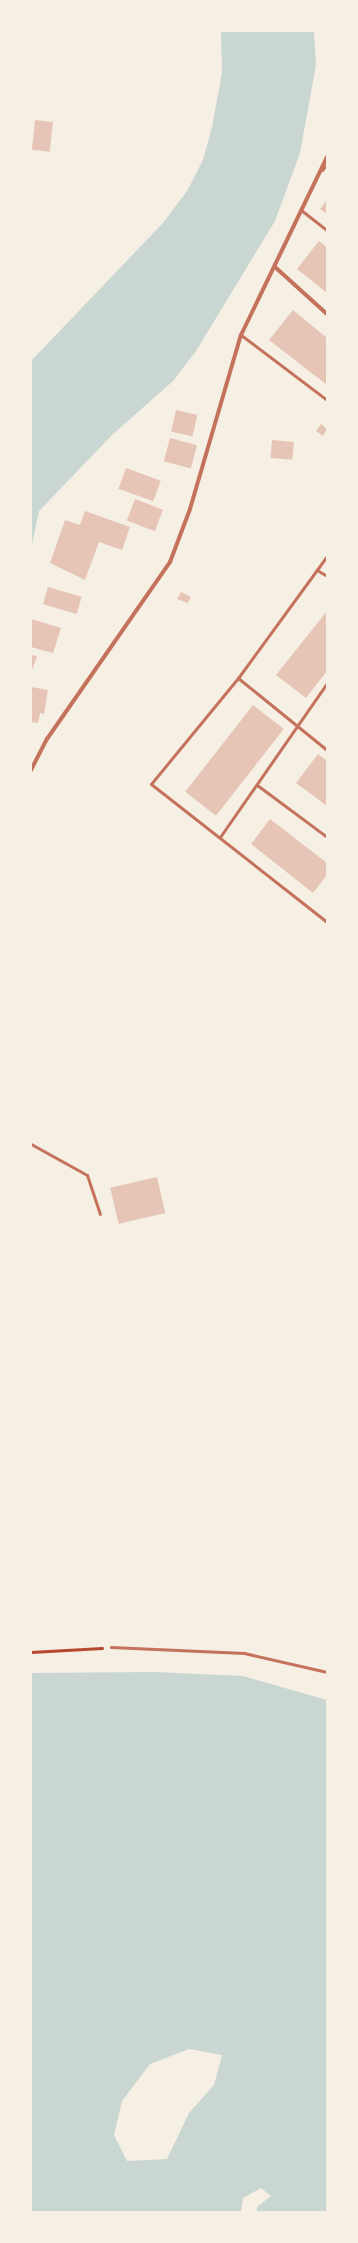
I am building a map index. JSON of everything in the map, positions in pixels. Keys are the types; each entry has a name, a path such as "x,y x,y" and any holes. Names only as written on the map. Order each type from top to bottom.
{"street":[{"path":"31,770 47,739 170,562 190,508 241,335 276,267 301,210 322,170 327,157"},
{"path":"276,267 327,314"}],"lane":[{"path":"322,170 327,164"},
{"path":"301,210 327,230"},
{"path":"241,335 327,400"},
{"path":"327,556 238,678 151,784 327,922"},
{"path":"317,570 327,576"},
{"path":"238,678 295,726 327,750"},
{"path":"220,837 257,785 295,726 327,683"},
{"path":"257,785 327,837"},
{"path":"31,1144 87,1175 100,1214"},
{"path":"111,1648 244,1653 327,1672"}],"path":[{"path":"31,1652 111,1648"}],"shaded area":[{"path":"221,31 314,31 316,65 300,153 275,221 196,351 173,381 112,435 39,511 31,549 31,361 163,223 187,191 203,160 212,127 222,73"},
{"path":"155,1672 243,1676 327,1700 327,2212 257,2212 257,2207 271,2196 261,2188 243,2198 241,2212 31,2212 31,1673","holes":["189,2049 222,2055 214,2085 189,2113 167,2159 127,2161 114,2135 122,2101 150,2064"]}],"building":[{"path":"35,120 53,122 50,152 32,150"},
{"path":"327,200 327,214 320,209"},
{"path":"319,241 327,247 327,293 297,269"},
{"path":"293,310 327,338 327,385 269,340"},
{"path":"176,410 197,415 192,436 171,431"},
{"path":"321,424 327,429 323,436 316,431"},
{"path":"170,438 197,445 191,468 164,461"},
{"path":"272,440 294,442 292,460 270,458"},
{"path":"126,468 161,481 153,501 118,489"},
{"path":"135,499 163,510 155,531 127,520"},
{"path":"85,511 130,527 122,550 99,542 85,580 50,563 65,520 80,525"},
{"path":"48,587 82,597 77,614 43,604"},
{"path":"181,592 191,597 188,603 177,599"},
{"path":"327,611 327,671 306,698 276,675"},
{"path":"31,619 61,628 53,653 31,647"},
{"path":"31,655 37,656 31,673"},
{"path":"31,687 48,690 44,714 40,713 38,723 31,722"},
{"path":"253,705 284,729 216,816 185,792"},
{"path":"318,754 327,761 327,806 296,783"},
{"path":"270,819 327,863 327,875 313,893 251,844"},
{"path":"157,1177 165,1213 119,1224 110,1188"}]}
